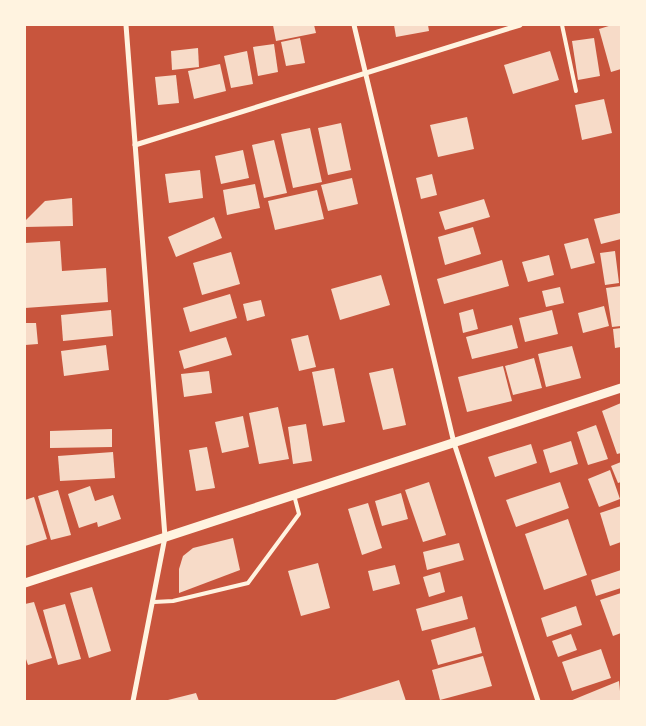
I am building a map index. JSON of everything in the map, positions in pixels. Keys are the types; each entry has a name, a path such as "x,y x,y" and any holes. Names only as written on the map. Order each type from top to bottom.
{"street":[{"path":"126,25 165,537 154,602 133,701"},
{"path":"354,25 364,74 454,443 538,701"},
{"path":"136,145 520,25"},
{"path":"25,584 621,388"}],"lane":[{"path":"562,25 576,92"},
{"path":"154,602 174,601 248,583 299,514 294,495"}],"building":[{"path":"273,25 314,25 316,33 276,41"},
{"path":"394,25 428,25 429,31 396,37"},
{"path":"612,25 621,25 621,69 611,72 599,29"},
{"path":"300,38 305,63 286,66 281,42"},
{"path":"594,38 600,76 578,80 572,41"},
{"path":"274,44 278,72 258,76 253,47"},
{"path":"198,48 199,67 172,70 171,51"},
{"path":"247,51 253,84 231,88 224,56"},
{"path":"550,51 559,80 513,94 504,65"},
{"path":"220,64 226,91 194,99 188,71"},
{"path":"176,75 179,103 158,105 155,77"},
{"path":"604,99 612,133 582,140 575,105"},
{"path":"467,117 474,149 438,157 430,125"},
{"path":"341,123 351,170 328,175 318,128"},
{"path":"310,128 322,182 293,188 281,134"},
{"path":"274,140 287,193 264,198 252,145"},
{"path":"243,150 249,178 221,184 215,156"},
{"path":"200,170 203,198 169,203 165,174"},
{"path":"432,174 437,195 421,199 416,178"},
{"path":"352,178 358,204 328,211 321,185"},
{"path":"255,184 260,208 227,215 223,190"},
{"path":"317,190 324,219 275,230 268,201"},
{"path":"72,198 73,226 25,227 25,221 45,201"},
{"path":"484,199 490,217 445,230 439,212"},
{"path":"620,213 621,239 601,244 594,219"},
{"path":"214,217 222,238 176,257 168,237"},
{"path":"473,227 481,254 445,265 438,237"},
{"path":"588,238 595,263 571,269 564,244"},
{"path":"60,241 62,271 106,268 108,302 25,308 25,243"},
{"path":"615,251 619,283 605,285 600,253"},
{"path":"231,252 240,284 202,295 193,263"},
{"path":"549,255 554,275 528,282 522,262"},
{"path":"502,260 509,286 444,304 437,279"},
{"path":"381,275 390,305 340,320 331,289"},
{"path":"621,286 621,326 612,327 606,288"},
{"path":"560,287 564,303 546,307 542,291"},
{"path":"230,294 237,318 190,332 183,308"},
{"path":"261,300 265,316 247,321 243,304"},
{"path":"604,306 609,326 583,333 578,313"},
{"path":"473,309 478,329 463,333 459,313"},
{"path":"111,310 113,336 63,341 61,315"},
{"path":"552,310 558,334 525,342 519,318"},
{"path":"25,323 36,323 38,344 25,345"},
{"path":"512,325 518,348 472,359 466,337"},
{"path":"621,328 621,347 615,348 613,329"},
{"path":"308,335 316,367 299,371 291,339"},
{"path":"226,337 232,355 184,369 179,351"},
{"path":"106,345 109,370 64,376 61,351"},
{"path":"572,346 581,378 546,387 538,354"},
{"path":"534,358 542,388 513,395 505,366"},
{"path":"503,366 512,401 467,412 458,377"},
{"path":"334,368 345,422 323,426 312,372"},
{"path":"393,368 406,425 383,430 369,373"},
{"path":"209,371 212,393 184,397 181,374"},
{"path":"621,403 621,453 617,454 602,411"},
{"path":"278,407 289,459 259,464 249,413"},
{"path":"243,416 249,447 222,453 215,422"},
{"path":"306,424 312,461 293,464 288,427"},
{"path":"596,425 608,459 588,465 577,432"},
{"path":"112,429 112,447 50,448 50,431"},
{"path":"571,441 578,464 550,473 543,450"},
{"path":"531,444 537,463 495,477 488,457"},
{"path":"207,447 215,488 196,491 189,450"},
{"path":"113,452 115,478 60,481 58,456"},
{"path":"621,462 621,482 618,483 611,466"},
{"path":"610,470 620,499 599,507 588,479"},
{"path":"429,482 446,535 423,542 405,490"},
{"path":"560,482 569,508 516,527 506,500"},
{"path":"90,486 95,501 113,495 121,519 98,527 97,522 79,528 68,494"},
{"path":"58,490 71,535 51,540 38,496"},
{"path":"401,493 408,519 382,526 375,501"},
{"path":"34,497 47,539 25,546 25,500"},
{"path":"368,503 382,548 362,555 348,509"},
{"path":"621,506 621,542 610,546 600,513"},
{"path":"568,519 587,575 544,590 525,534"},
{"path":"233,538 240,570 179,593 179,569 183,556 193,548"},
{"path":"459,543 464,560 427,570 423,552"},
{"path":"318,563 330,608 301,616 288,571"},
{"path":"395,565 400,584 373,591 368,571"},
{"path":"621,570 621,588 596,596 591,580"},
{"path":"440,572 445,592 429,597 423,577"},
{"path":"92,587 111,651 89,658 70,593"},
{"path":"621,593 621,633 613,636 600,600"},
{"path":"462,596 468,619 422,631 416,609"},
{"path":"34,602 52,658 28,665 25,656 25,604"},
{"path":"65,604 81,659 58,665 43,610"},
{"path":"576,606 582,625 547,637 541,618"},
{"path":"475,627 482,653 438,665 431,640"},
{"path":"571,634 577,650 558,657 552,641"},
{"path":"601,649 611,678 572,691 562,662"},
{"path":"483,656 492,686 440,700 432,670"},
{"path":"399,680 406,701 332,701"},
{"path":"619,681 621,701 570,701"},
{"path":"196,693 199,701 168,701 168,700"}]}
